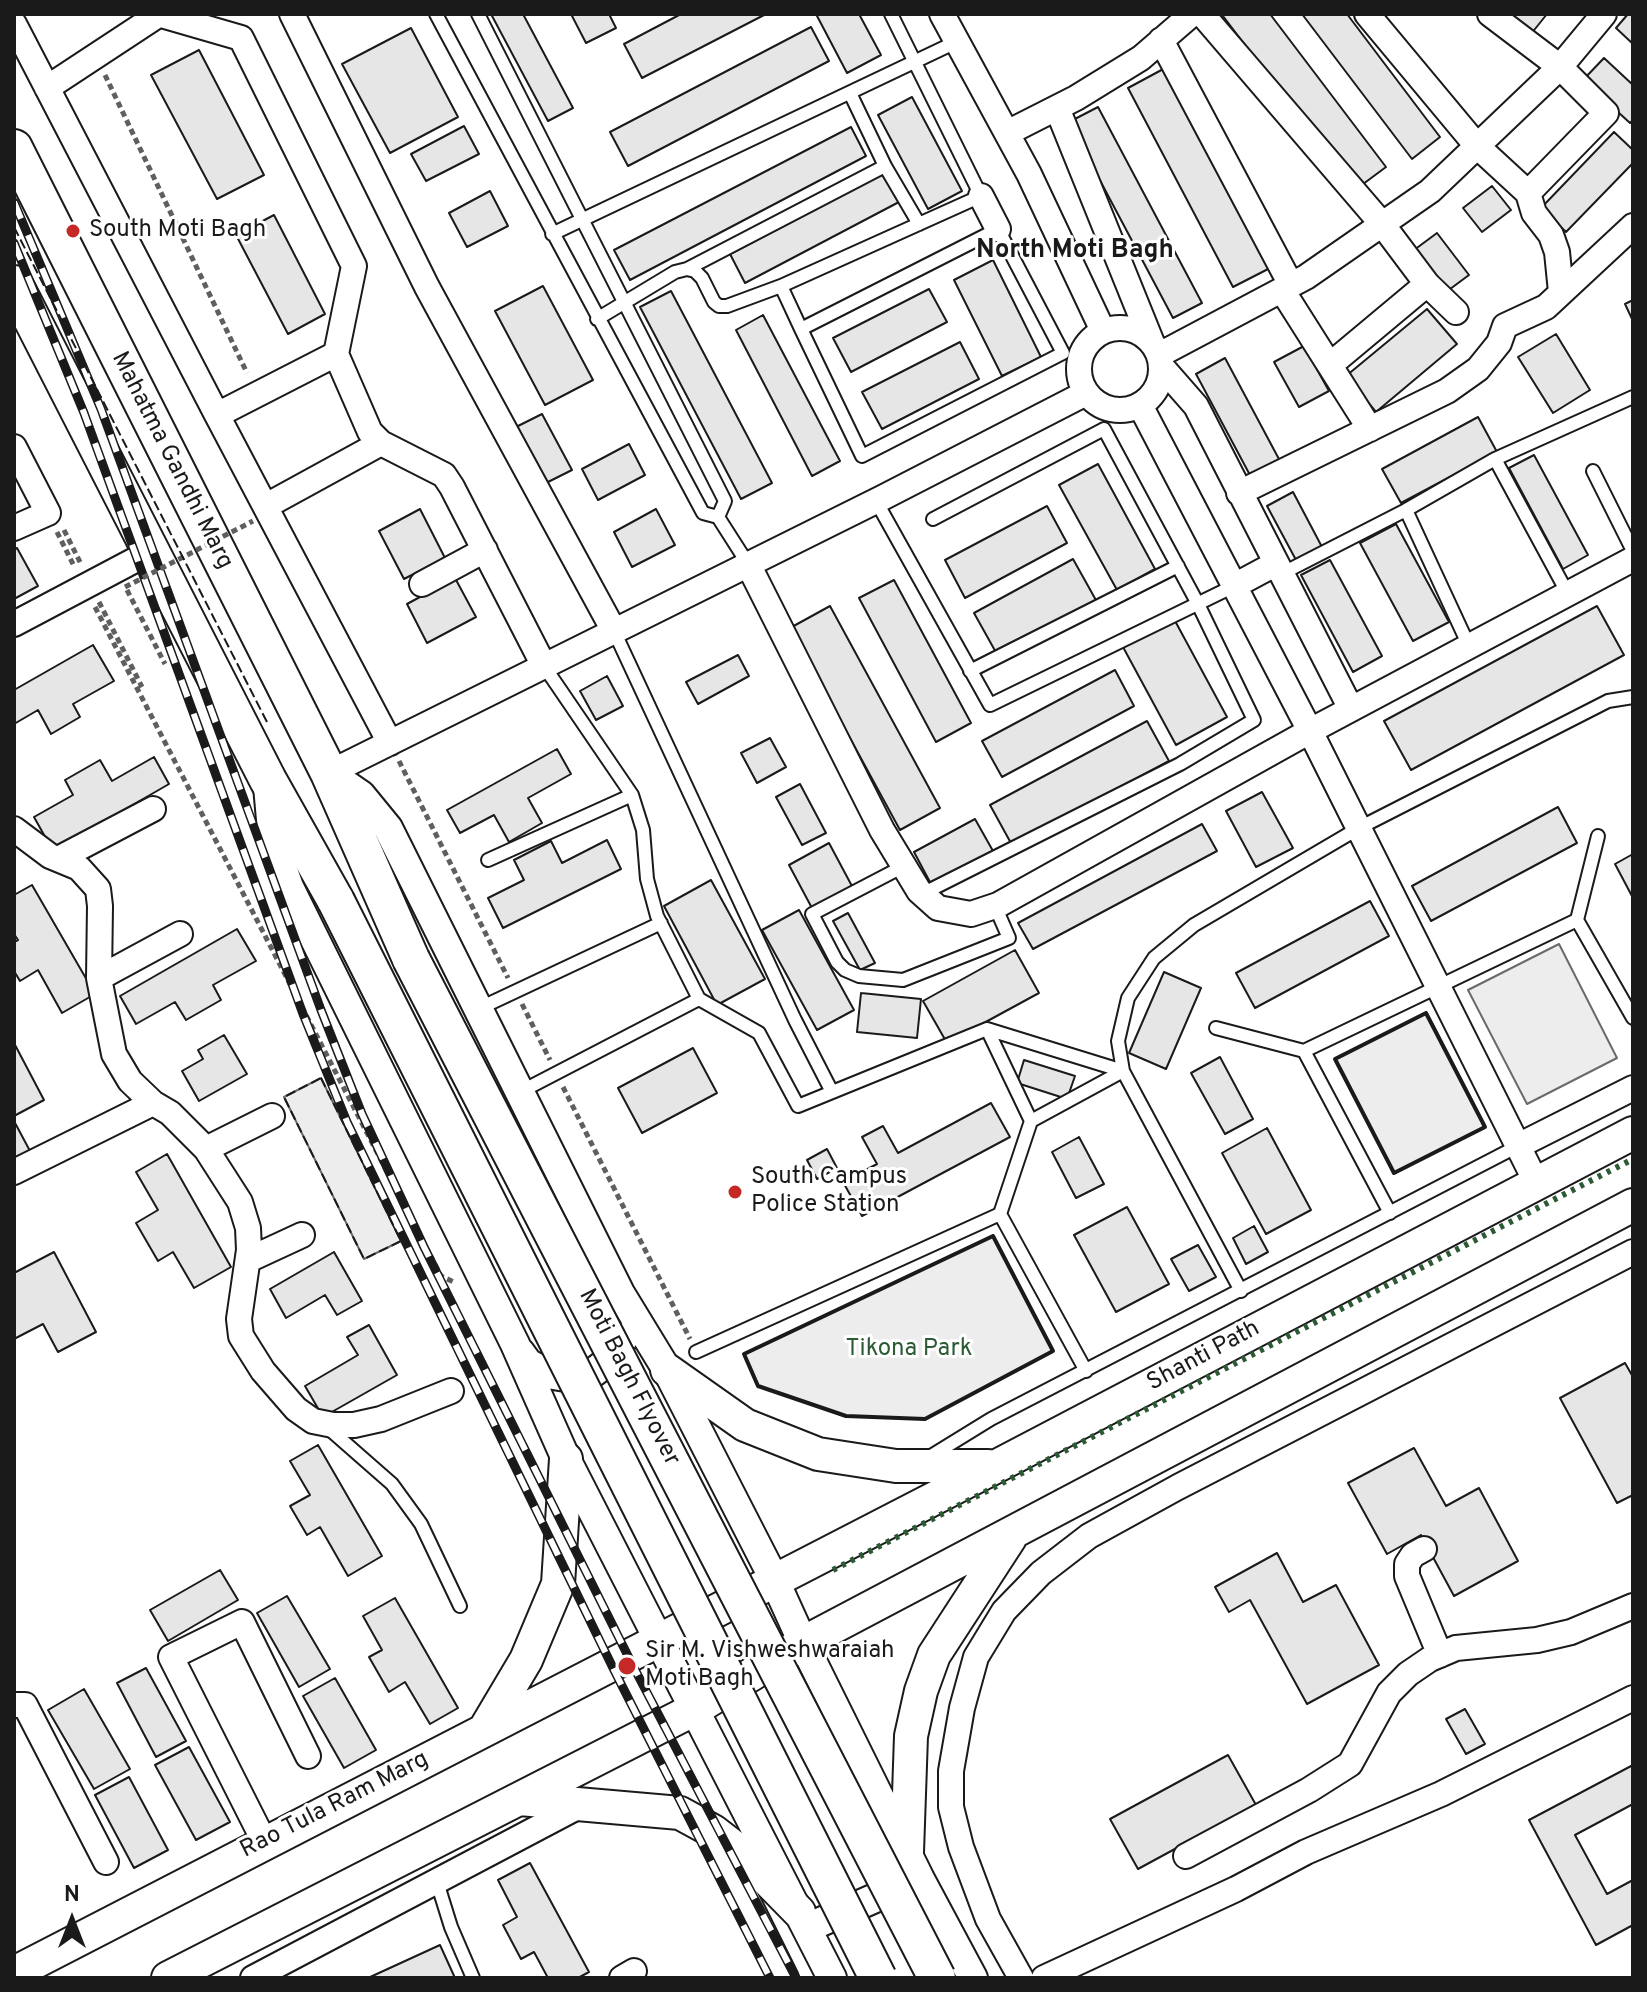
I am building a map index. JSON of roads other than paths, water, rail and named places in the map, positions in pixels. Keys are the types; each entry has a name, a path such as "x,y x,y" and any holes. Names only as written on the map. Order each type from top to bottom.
{"main road":[{"name":"Mahatma Gandhi Marg","path":"14,148 329,773"},
{"path":"14,284 268,780"},
{"name":"Moti Bagh Flyover","path":"329,773 411,959 937,1978"},
{"name":"Moti Bagh Flyover","path":"268,780 336,901 878,1978"},
{"name":"Shanti Path","path":"657,1639 997,1466 1633,1133"},
{"path":"168,1978 267,1958 519,1799 695,1709 803,1643 1633,1205"},
{"path":"667,1370 745,1425 818,1454 913,1466 997,1466"},
{"path":"485,1729 526,1660 558,1584 566,1459"},
{"path":"913,1865 911,1736 921,1691 934,1655 1012,1535"},
{"name":"Rao Tula Ram Marg","path":"14,1973 657,1639"},
{"path":"519,1799 585,1802 680,1813 713,1831 739,1851 803,1920"}],"street":[{"path":"47,88 158,14 241,38 354,266 336,354 370,432 381,443 444,475 544,666"},
{"path":"292,14 427,287 614,631"},
{"path":"942,14 1029,174 1103,331"},
{"path":"1007,133 1057,108 1141,58 1192,14"},
{"path":"1202,14 1382,224 1427,284 1456,312"},
{"path":"1367,14 1477,146 1528,193 1534,213 1551,235 1557,252 1561,292"},
{"path":"1490,14 1560,67 1606,113 1528,193"},
{"path":"1157,355 1286,287 1430,191 1560,67 1604,14"},
{"path":"14,24 217,415 260,514 390,743"},
{"path":"1161,40 1286,287 1370,429"},
{"path":"1057,108 1157,355 1157,389 1140,405 1128,410 1104,408 1086,393 1081,382 1080,358 1093,338 1103,331 1116,328 1142,334 1157,355 1196,406 1351,709"},
{"path":"981,196 998,229"},
{"path":"1239,493 1447,391 1478,369 1499,343 1505,326 1546,307 1633,226"},
{"path":"1330,365 1427,284"},
{"path":"217,415 336,354"},
{"path":"973,1978 913,1865 774,1579 667,1370 620,1293 388,828 361,795 329,773 1086,393"},
{"path":"1140,405 1310,731 1536,1182"},
{"path":"260,514 381,443"},
{"path":"14,447 48,513 14,528"},
{"path":"422,584 485,550"},
{"path":"14,624 152,551"},
{"path":"748,564 882,830 904,866 922,894 938,908 971,914 995,906 1310,731 1633,559"},
{"path":"1234,586 1278,569"},
{"path":"268,780 273,842 289,887 515,1344 566,1459 832,1978"},
{"path":"58,859 153,809"},
{"path":"14,829 58,859 79,868 98,889 99,978 114,1054 130,1081 153,1103 170,1113 206,1149 240,1202 248,1228 248,1260 239,1319 241,1336 263,1371 288,1401 313,1421 321,1423 354,1425 381,1419 451,1391"},
{"path":"99,978 180,934"},
{"path":"1518,1146 1633,1088"},
{"path":"14,1172 153,1103"},
{"path":"206,1149 272,1116"},
{"path":"248,1260 302,1235"},
{"path":"1021,1978 988,1919 961,1847 951,1807 951,1771 962,1708 976,1657 1004,1611 1041,1573 1089,1536 1633,1252"},
{"path":"515,1344 528,1363 548,1374 571,1378 594,1372 612,1358 624,1338 627,1315 620,1293"},
{"path":"1424,1549 1413,1555 1407,1564 1407,1576 1440,1655"},
{"path":"1186,1856 1309,1790 1350,1764 1389,1693 1408,1674 1440,1655 1456,1648 1537,1640 1571,1632 1633,1606"},
{"path":"265,1843 171,1657 242,1622 308,1756"},
{"path":"1044,1978 1236,1889 1306,1852 1441,1794 1633,1698"},
{"path":"14,1705 25,1705 106,1862"},
{"path":"267,1958 437,1882 585,1802"},
{"path":"713,1831 786,1978"},
{"path":"803,1920 913,1865"}],"lane":[{"path":"436,14 703,513 718,517 748,564"},
{"path":"478,14 725,501 718,517"},
{"path":"687,269 695,271 702,278 714,302 727,306 781,286 981,196 891,14"},
{"path":"552,234 956,42"},
{"path":"850,93 885,166 919,224"},
{"path":"597,319 675,272 687,269 885,166"},
{"path":"781,286 801,329 862,456 1063,353 998,229 801,329"},
{"path":"1278,569 1406,510 1495,459 1633,397"},
{"path":"922,894 1180,764 1254,720 1198,604 1104,429 933,519"},
{"path":"1495,459 1568,594"},
{"path":"1593,471 1633,551"},
{"path":"876,501 990,705 1234,586"},
{"path":"1406,510 1469,646"},
{"path":"970,671 1178,566"},
{"path":"614,631 795,1020 832,1092"},
{"path":"544,666 632,795 643,830 647,879 661,923 699,999 759,1033 798,1106 987,1029 1123,1071"},
{"path":"1241,1291 1123,1071 1118,1041 1128,998 1154,958 1194,925 1359,828 1608,701 1633,697"},
{"path":"488,860 632,795"},
{"path":"1598,836 1577,920 1633,1018"},
{"path":"904,866 812,914 837,962 845,970 859,976 903,980 1009,938 995,906"},
{"path":"1216,1028 1304,1051 1577,920"},
{"path":"478,1009 661,923"},
{"path":"520,1092 699,999"},
{"path":"987,1029 1031,1121"},
{"path":"1304,1051 1390,1213"},
{"path":"1086,1371 1000,1214 1031,1121 1123,1071"},
{"path":"913,1466 991,1419 1518,1146"},
{"path":"696,1352 1000,1214"},
{"path":"321,1423 392,1484 421,1524 460,1606"},
{"path":"437,1882 451,1927 473,1978"}],"railway":[{"path":"14,202 101,409 362,1114 424,1247 631,1662 796,1978"},
{"path":"14,243 84,413 303,1014 347,1122 614,1670 770,1978"}],"place":[{"name":"South Moti Bagh","path":"73,231"},
{"name":"South Campus Police Station","path":"735,1192"},
{"name":"Sir M. Vishweshwaraiah Moti Bagh","path":"627,1666"}],"district":[{"name":"North Moti Bagh","path":"1075,252"}],"park label":[{"name":"Tikona Park","path":"909,1350"}]}
